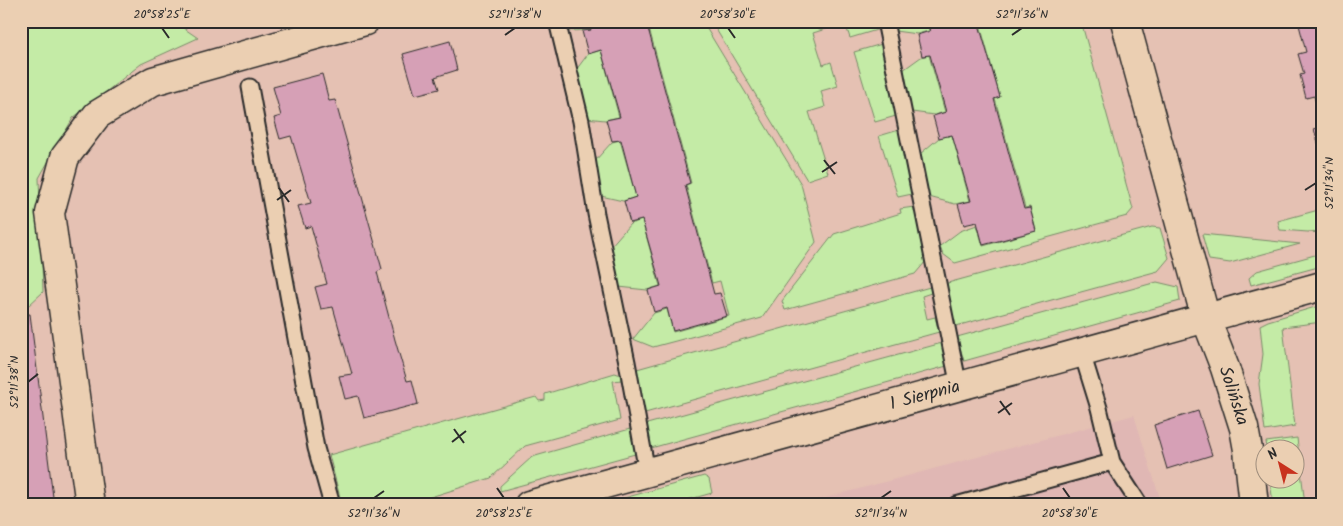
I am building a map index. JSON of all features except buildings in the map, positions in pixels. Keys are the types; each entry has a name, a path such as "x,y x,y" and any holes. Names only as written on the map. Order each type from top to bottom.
{"street":[{"path":"90,505 50,213 65,158 97,115 153,81 365,21"},
{"name":"Solińska","path":"1125,21 1206,319 1225,368 1244,428 1254,505"},
{"name":"1 Sierpnia","path":"529,505 564,500 647,472 1322,286"}],"lane":[{"path":"557,21 581,121 596,214 627,362 647,472"},
{"path":"885,21 959,387"},
{"path":"250,87 316,448 332,505"},
{"path":"1082,353 1099,408 1112,462 1140,505"},
{"path":"956,505 1112,462"}],"shaded area":[{"path":"1134,415 1162,505 799,505"}],"green space":[{"path":"21,21 173,21 198,38 141,64 73,118 39,178 43,292 29,305 21,306"},
{"path":"564,21 588,21 591,30 567,31"},
{"path":"647,21 702,21 801,184 816,242 762,318 653,347 633,339 654,313 667,309 673,332 729,316 720,281 712,283 686,185 691,183"},
{"path":"711,21 879,21 880,29 850,38 845,23 813,33 823,65 831,62 838,86 821,91 825,107 809,112 828,173 807,180"},
{"path":"893,21 927,21 929,31 917,34 895,31"},
{"path":"979,21 1081,21 1133,209 1127,216 955,263 943,254 940,246 960,231 977,225 983,246 1036,231 1030,207 1025,208 995,99 1000,97"},
{"path":"882,44 896,116 875,122 854,52"},
{"path":"601,50 619,117 605,120 586,118 576,70 588,54"},
{"path":"929,55 945,112 934,115 912,112 903,70 921,57"},
{"path":"899,130 912,194 898,197 879,136"},
{"path":"952,135 970,201 955,204 929,197 920,154 939,138"},
{"path":"620,140 636,197 623,201 601,196 594,162 612,142"},
{"path":"914,207 926,261 915,274 785,310 782,301 834,234 901,213 900,209"},
{"path":"1322,209 1322,233 1280,230 1278,221"},
{"path":"642,220 660,286 647,290 619,287 610,247 630,224"},
{"path":"1152,227 1160,228 1169,258 1158,271 956,326 944,284"},
{"path":"1202,234 1300,244 1230,263 1209,260"},
{"path":"1322,253 1322,266 1251,285 1249,278 1257,271"},
{"path":"1157,282 1178,287 1180,301 964,361 957,337"},
{"path":"930,287 931,293 922,296 927,319 935,317 939,332 645,413 637,369"},
{"path":"1322,305 1322,322 1283,327 1295,426 1265,431 1259,384 1263,354 1260,325"},
{"path":"942,343 947,366 651,448 647,424"},
{"path":"615,373 621,375 621,380 613,381 620,420 525,446 491,478 421,500 392,500 373,505 342,505 329,455 536,397 539,401 545,400 545,394"},
{"path":"630,429 635,454 500,491 500,486 532,457"},
{"path":"704,476 709,479 712,493 669,505 603,505 606,503"},
{"path":"1271,488 1303,488 1305,505 1273,505"}]}
